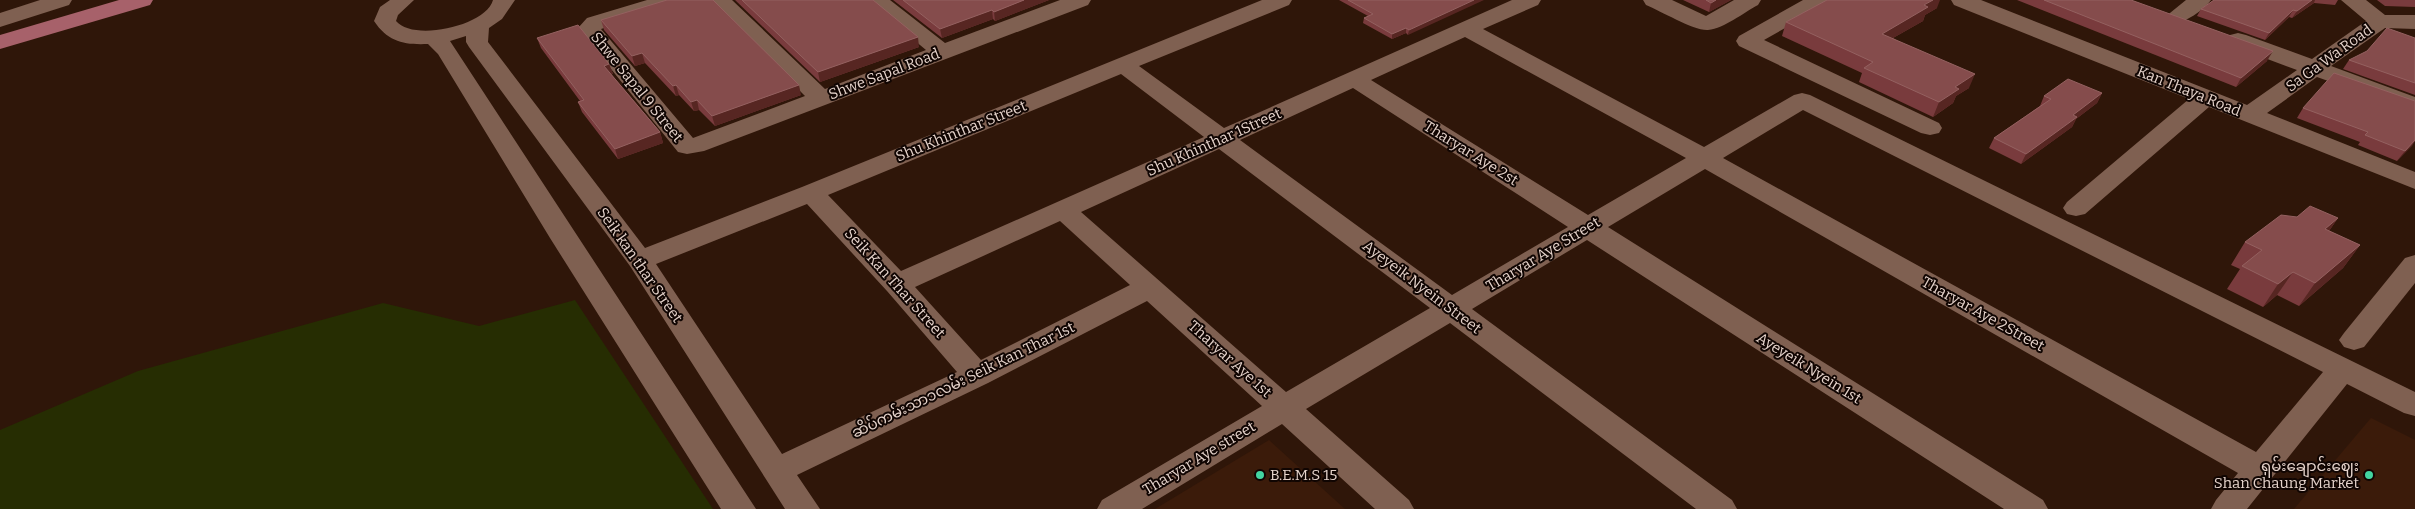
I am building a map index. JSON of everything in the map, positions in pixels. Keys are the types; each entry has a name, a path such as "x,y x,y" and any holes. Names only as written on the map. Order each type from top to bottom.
{"main road":[{"path":"0,33 111,0"},
{"path":"0,42 142,0"}],"street":[{"path":"0,20 61,0"},
{"path":"403,0 388,12 385,21 388,29 398,35 416,38 456,33 478,25 492,17 507,1"},
{"name":"Shwe Sapal 9 Street","path":"669,0 589,28 687,147"},
{"path":"720,0 821,98"},
{"path":"877,0 942,52"},
{"name":"Shwe Sapal Road","path":"687,147 942,52 1040,6 1080,0"},
{"name":"Shu Khinthar Street","path":"640,260 811,193 1281,0"},
{"name":"Shu Khinthar 1Street","path":"897,284 1530,0"},
{"path":"1654,0 1704,23 1710,22 1750,0"},
{"path":"1818,0 1747,41 1930,128"},
{"name":"Kan Thaya Road","path":"1962,0 2415,181"},
{"path":"2176,17 2200,0"},
{"path":"2352,0 2380,21"},
{"path":"2152,9 2415,106"},
{"name":"Sa Ga Wa Road","path":"2249,115 2380,21 2415,22"},
{"name":"Seik kan thar Street","path":"478,25 477,42 640,260 776,471 803,509"},
{"path":"1466,29 1706,158"},
{"path":"434,37 447,50 564,238 739,509"},
{"name":"Ayeyeik Nyein Street","path":"1123,65 1720,509"},
{"name":"Tharyar Aye 2st","path":"1354,79 1588,228"},
{"path":"2076,208 2206,97"},
{"name":"Tharyar Aye Street","path":"1284,408 1802,100 2342,370"},
{"name":"Tharyar Aye 2Street","path":"1706,158 2260,470"},
{"name":"Seik Kan Thar Street","path":"811,193 897,284 977,375"},
{"name":"Tharyar Aye 1st","path":"1063,210 1397,509"},
{"name":"Ayeyeik Nyein 1st","path":"1588,228 2031,509"},
{"path":"2354,340 2415,264"},
{"name":"ဆိပ်ကမ်းသာ၁လမ်း Seik Kan Thar 1st","path":"776,471 977,375 1150,287"},
{"path":"2228,509 2342,370 2415,405"},
{"name":"Tharyar Aye street","path":"1114,509 1284,408"}],"shaded area":[{"name":"ရှမ်းချောင်းဈေး Shan Chaung Market","path":"2371,418 2415,440 2415,509 2294,509"},
{"name":"B.E.M.S 15","path":"1269,440 1345,509 1155,509"}],"green space":[{"path":"575,300 713,509 0,509 0,430 138,371 383,303 479,326"}],"building":[{"path":"667,0 713,0 799,85 712,116 697,100 691,102 676,85 673,86 642,53 632,56 601,20"},
{"path":"742,0 873,0 918,37 818,72"},
{"path":"903,0 1024,0 994,12 992,10 940,29"},
{"path":"1348,0 1474,0 1409,30 1406,28 1392,34 1364,18 1373,14"},
{"path":"1827,0 1933,0 1924,5 1928,7 1882,34 1975,74 1955,87 1959,89 1939,102 1864,68 1873,62 1786,22"},
{"path":"2044,0 2131,0 2273,51 2241,78"},
{"path":"2214,0 2312,0 2297,11 2293,10 2269,33 2201,9"},
{"path":"578,25 609,64 604,66 660,132 615,149 578,102 584,100 537,38"},
{"path":"2387,28 2415,38 2415,83 2349,60 2367,51"},
{"path":"2334,73 2415,101 2415,140 2405,151 2365,135 2368,132 2303,108"},
{"path":"2068,79 2102,93 2073,115 2077,117 2026,154 1994,138 2051,99 2044,96"},
{"path":"2310,206 2338,218 2325,229 2360,245 2315,283 2293,272 2278,284 2242,266 2262,250 2245,242 2281,215 2297,217"}],"place":[{"name":"B.E.M.S 15","path":"1260,475"},
{"name":"ရှမ်းချောင်းဈေး Shan Chaung Market","path":"2369,475"}]}
